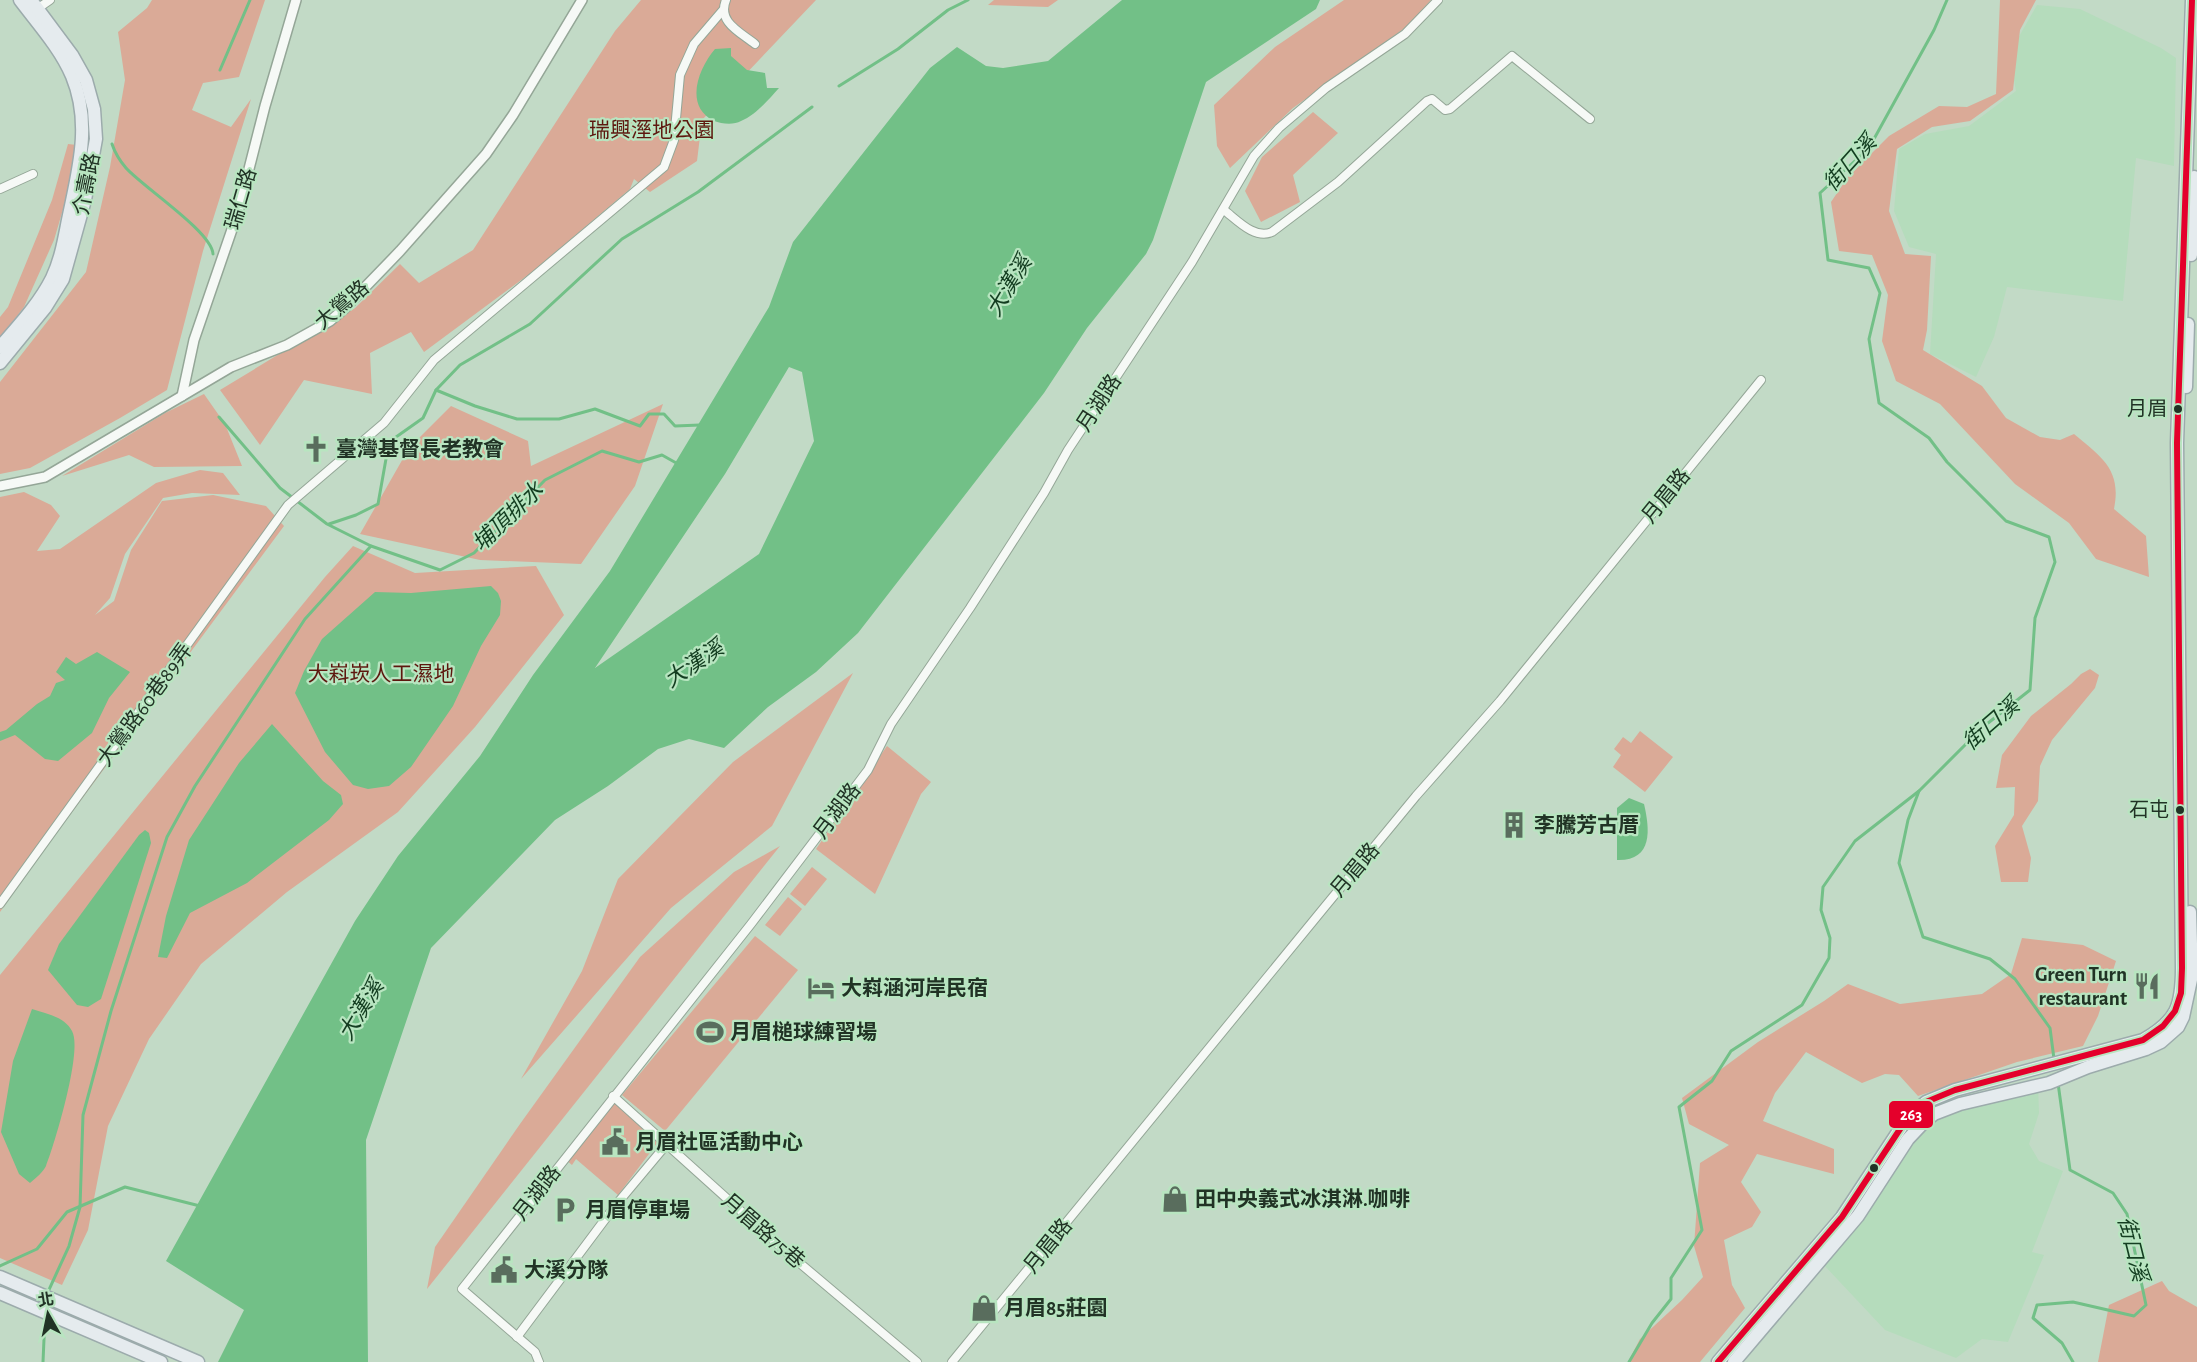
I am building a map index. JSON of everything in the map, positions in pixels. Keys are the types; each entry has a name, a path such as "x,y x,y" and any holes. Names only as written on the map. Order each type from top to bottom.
{"main road":[{"name":"介壽路","path":"0,348 38,303 53,276 64,245 84,132 80,100 71,74 55,47 20,0"},
{"path":"2190,992 2177,431 2192,0"},
{"name":"介壽路","path":"0,363 45,308 63,279 85,200 96,139 94,109 86,80 72,55 34,4"},
{"path":"1718,1362 1851,1203 1908,1117 1926,1102 1955,1090 2046,1067 2088,1062 2146,1049 2161,1042 2178,1027 2183,1017 2192,975 2185,448 2197,77"},
{"path":"1734,1362 1858,1216 1908,1139 1925,1121 1934,1114 1960,1104 2049,1083 2088,1062"},
{"path":"1851,1203 1858,1216"},
{"path":"0,1277 198,1362"},
{"path":"0,1293 161,1362"}],"street":[{"path":"34,4 50,0"},
{"name":"瑞仁路","path":"182,396 194,340 238,212 296,0"},
{"name":"大鶯路","path":"0,486 45,477 231,367 287,345 330,321 400,251 486,154 518,107 582,0"},
{"path":"726,0 723,10 725,18 756,44"},
{"name":"月湖路","path":"540,1362 536,1352 462,1289 751,924 868,770 891,724 1044,494 1068,450 1192,262 1254,156 1279,128 1326,88 1405,34 1438,0"},
{"name":"大鶯路60巷89弄","path":"0,904 288,505 384,423 434,360 664,167 674,140 680,75 693,44 723,10"},
{"path":"1224,210 1257,234 1264,235 1272,232 1338,182 1427,101 1432,99 1445,110 1450,109 1512,56 1590,119"},
{"path":"0,189 33,174"},
{"name":"月眉路","path":"952,1362 1416,796 1500,701 1761,380"},
{"name":"月眉路75巷","path":"613,1096 783,1249 917,1362"},
{"path":"517,1337 615,1206 666,1145"}],"shaded area":[{"path":"2037,5 2080,9 2161,48 2176,58 2174,166 2136,158 2123,301 2007,287 1994,337 1976,377 1930,354 1936,254 1909,247 1894,211 1899,149 1925,134 1969,126 2016,91 2009,54"},
{"path":"2038,1085 2039,1113 2029,1144 2039,1161 2063,1171 2032,1252 2044,1255 2008,1342 1982,1339 1956,1358 1885,1330 1823,1264 1925,1125 1945,1111"}],"green space":[{"path":"152,0 265,0 239,77 203,83 192,110 231,127 251,99 203,251 167,390 30,468 0,474 0,382 86,272 110,167 125,80 118,32 147,8"},
{"name":"瑞興溼地公園","path":"641,0 816,0 702,120 697,161 650,192 634,179 630,189 532,272 424,352 411,332 370,353 372,394 304,380 260,445 220,390 355,308 400,264 419,283 473,250 615,31"},
{"path":"994,0 1058,0 1048,7 988,5"},
{"path":"1344,0 1431,0 1409,25 1293,108 1230,168 1217,146 1214,105 1275,47"},
{"path":"2000,0 2036,0 2020,30 2013,90 1970,121 1932,127 1897,149 1889,211 1905,254 1931,256 1927,330 1923,350 1982,386 2006,418 2040,437 2060,440 2074,434 2101,457 2112,474 2115,484 2114,509 2146,536 2149,577 2096,559 2069,523 2015,484 1940,404 1896,381 1882,341 1888,295 1872,255 1839,251 1831,202 1848,177 1889,136 1939,106 1967,107 1996,94"},
{"path":"1313,112 1338,133 1293,175 1300,202 1261,222 1245,191 1262,157"},
{"path":"68,144 77,145 71,182 54,240 24,307 0,338 0,317 8,307 52,200"},
{"path":"204,394 225,424 242,466 154,467 129,455 62,476 165,413"},
{"path":"663,404 635,486 581,564 480,560 360,534 409,448 451,406 528,441 531,466"},
{"path":"200,470 223,473 240,495 192,493 163,498 125,554 110,598 95,615 114,601 131,550 162,501 213,495 266,506 284,526 0,912 0,497 24,492 51,505 60,516 37,551 60,549 156,483"},
{"name":"大嵙崁人工濕地","path":"353,546 415,573 536,566 564,615 475,727 398,812 287,892 201,964 149,1039 108,1126 88,1230 62,1285 0,1258 0,975 325,577"},
{"path":"2090,669 2099,675 2095,688 2052,740 2040,766 2038,801 2022,826 2031,858 2028,882 2001,882 1995,846 2014,815 2015,787 1996,788 2002,755 2031,716"},
{"path":"853,673 772,826 671,908 521,1079 582,971 618,879 733,762"},
{"path":"1640,731 1673,757 1645,792 1613,767 1621,755 1614,749 1623,737 1631,743"},
{"path":"887,746 931,782 921,794 875,894 816,849"},
{"path":"780,846 427,1289 435,1247 640,957 734,872"},
{"path":"812,867 827,879 805,906 790,894"},
{"path":"788,897 802,909 780,936 765,925"},
{"name":"月眉槌球練習場","path":"755,936 798,970 665,1131 622,1095"},
{"path":"2022,938 2083,945 2116,961 2098,1016 2083,1046 2017,1062 1918,1096 1899,1075 1885,1074 1862,1083 1806,1052 1775,1093 1763,1121 1834,1149 1834,1174 1757,1154 1741,1182 1761,1212 1752,1227 1724,1240 1732,1285 1745,1308 1700,1362 1628,1362 1640,1339 1703,1277 1694,1246 1700,1163 1729,1145 1689,1124 1682,1098 1758,1042 1848,984 1900,1004 1982,994 2011,974"},
{"path":"613,1097 661,1138 618,1195 576,1159 572,1165 565,1159"},
{"path":"2162,1281 2169,1291 2197,1307 2197,1362 2098,1362 2109,1305"}],"water":[{"name":"大漢溪","path":"1122,0 1320,0 1316,9 1206,82 1153,240 1146,254 1087,328 1044,393 858,633 816,672 768,707 724,748 689,739 658,749 608,786 555,820 431,948 366,1140 368,1362 218,1362 244,1310 166,1261 355,921 398,856 480,756 533,675 610,571 769,307 793,242 930,68 957,47 986,66 1003,68 1048,61","holes":["789,367 802,372 814,441 759,554 595,668 725,474"]},
{"path":"731,48 731,56 747,70 765,73 767,88 779,88 752,115 728,124 714,121 705,114 699,106 697,87 703,67 715,49"},
{"path":"491,586 498,593 501,601 500,615 481,646 453,706 411,767 389,786 368,789 353,785 325,752 295,693 322,639 375,592 411,593"},
{"path":"97,652 130,672 109,698 92,733 58,761 45,759 15,735 0,741 0,732 6,730 50,696 56,683 65,680 56,672 66,657 76,664"},
{"path":"272,724 323,781 341,795 343,804 329,820 247,883 190,913 167,958 158,957 166,916 189,840 239,763"},
{"path":"1629,798 1644,804 1648,833 1643,850 1629,859 1617,860 1617,808"},
{"path":"145,830 149,833 151,843 101,999 88,1007 77,1005 48,970 59,944"},
{"path":"32,1009 54,1016 69,1026 74,1041 74,1057 66,1097 46,1166 30,1183 19,1174 1,1132 13,1061"}],"waterway":[{"path":"220,70 250,0"},
{"path":"839,86 898,49 948,10 968,0"},
{"name":"街口溪","path":"1947,0 1934,30 1869,148 1820,193 1828,260 1869,268 1880,293 1869,339 1879,403 1929,438 1947,462 2006,521 2049,537 2055,562 2035,618 2030,690 1983,727 1919,791 1908,820 1899,863 1923,937 1990,959 2015,979 2050,1028 2054,1059"},
{"path":"329,524 356,515 378,504 389,442 423,418 436,390 460,365 530,324 622,239 698,192 812,107"},
{"name":"埔頂排水","path":"112,144 126,168 190,222 210,245 213,254"},
{"path":"436,390 475,406 517,419 559,419 595,409 640,426 649,414 664,414 675,426 700,425"},
{"name":"埔頂排水","path":"219,417 280,488 327,524 371,546 440,570 474,553 545,480 602,451 639,462 662,455 678,464"},
{"path":"47,1294 69,1246 80,1207 83,1115 111,1011 167,837 195,786 305,619 371,546"},
{"path":"1629,1362 1652,1323 1671,1299 1671,1278 1702,1230 1679,1107 1712,1081 1731,1051 1802,1005 1829,958 1830,938 1821,910 1823,887 1855,841 1919,791"},
{"name":"街口溪","path":"2058,1083 2070,1170 2113,1193 2127,1214 2146,1305 2134,1316 2073,1302 2037,1305 2033,1318 2062,1343 2073,1362"},
{"path":"0,1266 37,1249 67,1212 125,1187 200,1206"},
{"path":"43,1362 45,1316"}],"transit line":[{"name":"263","path":"1718,1362 1842,1217 1908,1117 1926,1102 1955,1090 2143,1040 2163,1026 2175,1011 2181,993 2182,968 2177,443 2192,0"}],"place":[{"name":"月眉","path":"2178,409"},
{"name":"臺灣基督長老教會","path":"316,449"},
{"name":"石屯","path":"2180,810"},
{"name":"李騰芳古厝","path":"1514,825"},
{"name":"Green Turn restaurant","path":"2147,986"},
{"name":"大嵙涵河岸民宿","path":"821,988"},
{"name":"月眉槌球練習場","path":"710,1032"},
{"name":"月眉社區活動中心","path":"615,1142"},
{"name":"田中央義式冰淇淋.咖啡","path":"1175,1199"},
{"name":"月眉停車場","path":"565,1210"},
{"name":"大溪分隊","path":"504,1270"},
{"name":"月眉85莊園","path":"984,1308"}]}
